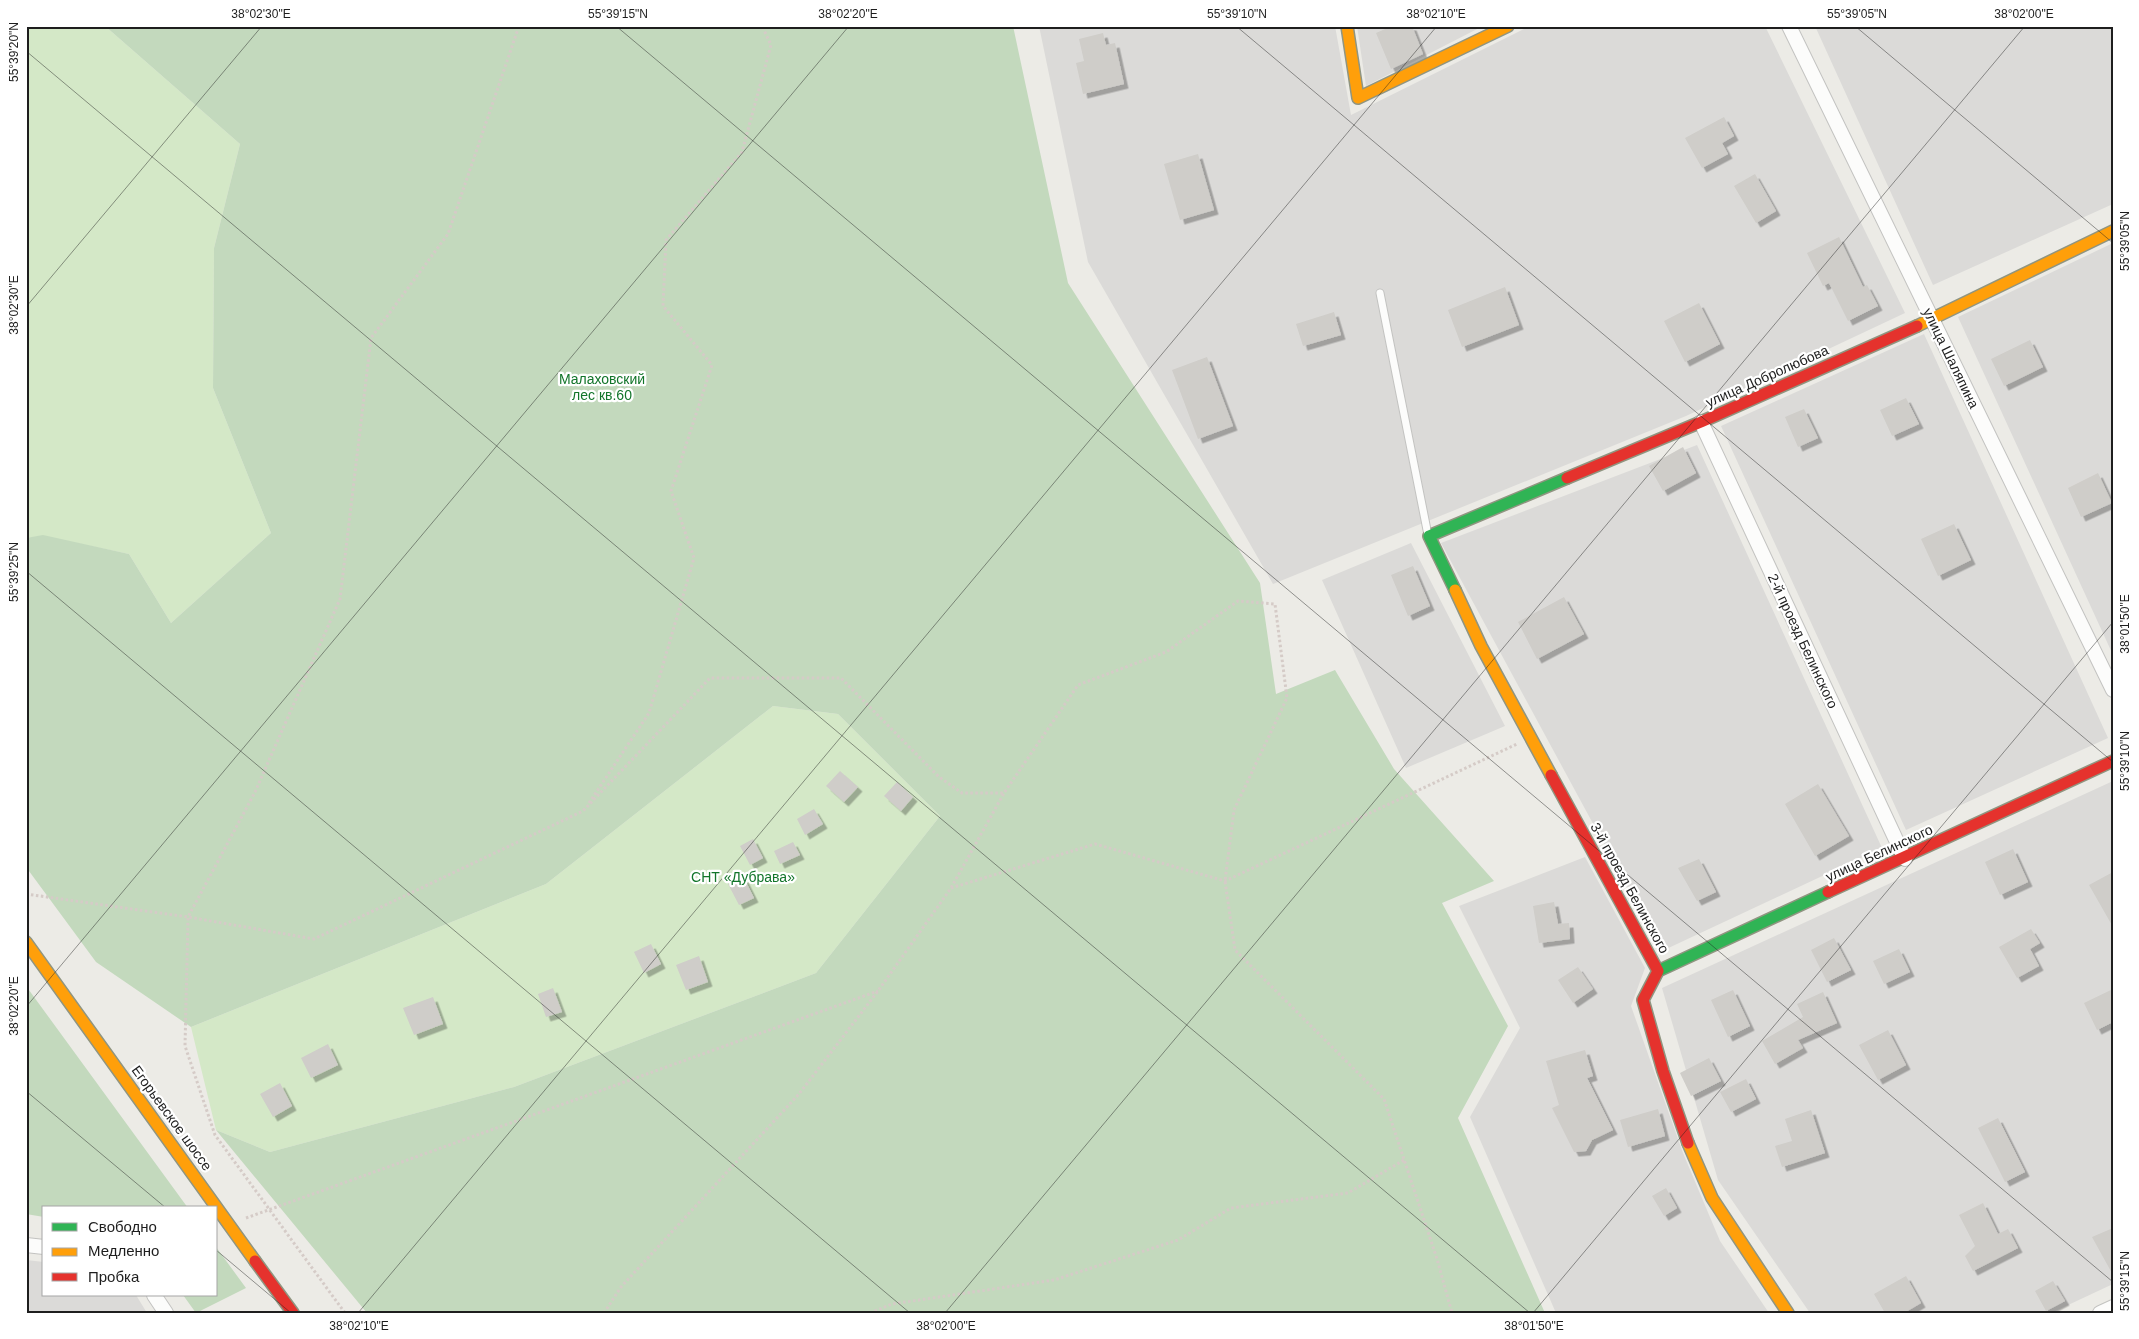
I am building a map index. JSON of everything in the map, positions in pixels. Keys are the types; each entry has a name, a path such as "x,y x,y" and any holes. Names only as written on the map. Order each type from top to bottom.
{"street":[{"path":"1347,26 1358,98 1508,26"},
{"name":"улица Шаляпина","path":"1789,26 2113,690"},
{"name":"улица Добролюбова","path":"1429,536 1701,422 1932,318 2113,231"},
{"name":"2-й проезд Белинского","path":"1701,422 1905,859"},
{"name":"3-й проезд Белинского","path":"1429,536 1481,646 1658,971 1643,1000 1663,1071 1686,1138 1712,1198 1788,1313"},
{"name":"улица Белинского","path":"1658,971 1905,859 2113,761"},
{"name":"Егорьевское шоссе","path":"26,942 217,1206"},
{"name":"Егорьевское шоссе","path":"218,1208 293,1313"},
{"path":"26,1246 42,1247"},
{"path":"155,1296 166,1313"},
{"path":"2100,1313 2113,1307"}],"lane":[{"path":"1380,293 1429,536"}],"path":[{"path":"345,1313 216,1135 185,1046 188,917 255,792 340,599 371,338 448,234 519,26"},
{"path":"583,812 649,713 694,558 671,491 712,364 663,306 666,240 742,152 771,45 762,26"},
{"path":"604,1313 621,1287 799,1094 878,991 951,888 1004,793 1078,685 1166,652 1238,601 1276,604 1287,698 1234,810 1225,881 1235,950 1384,1099 1437,1259 1452,1313"},
{"path":"26,894 188,917 314,939 583,812 710,678 841,678 940,777 962,794 1004,793"},
{"path":"951,888 1094,844 1225,881 1531,738"},
{"path":"229,1223 270,1210 878,991"},
{"path":"870,1313 892,1304 1054,1280 1178,1240 1231,1208 1348,1193 1404,1160"}],"shaded area":[{"path":"1039,26 1335,26 1351,115 1530,26 1765,26 1905,313 1686,416 1273,584 1088,262"},
{"path":"1357,26 1483,26 1366,86"},
{"path":"1815,26 2113,26 2113,204 1933,285"},
{"path":"2113,243 2113,655 1958,317"},
{"path":"1924,334 2108,738 1906,830 1721,426"},
{"path":"1697,445 1882,848 1662,951 1441,543"},
{"path":"1411,543 1505,726 1406,768 1322,580"},
{"path":"2113,781 2113,1284 2051,1313 1810,1313 1718,1180 1662,988"},
{"path":"1585,857 1645,968 1631,1006 1683,1153 1720,1241 1769,1313 1556,1313 1470,1117 1520,1028 1459,906"},
{"path":"26,1260 42,1262 42,1296 137,1296 147,1313 26,1313"}],"green space":[{"path":"26,26 105,26 240,144 214,248 213,388 271,533 171,623 129,554 43,536 26,538"},
{"name":"Малаховский лес кв.60","path":"105,26 1013,26 1068,283 1260,583 1276,694 1335,670 1394,769 1494,881 1442,903 1508,1026 1458,1118 1545,1313 367,1313 216,1130 270,1152 514,1087 816,973 940,816 838,714 773,706 546,884 191,1027 96,962 26,867 26,538 43,535 129,554 171,623 271,533 213,388 214,248 240,144"},
{"name":"СНТ «Дубрава»","path":"773,706 838,714 940,816 816,973 514,1087 270,1152 216,1130 191,1027 546,884"},
{"path":"26,986 187,1206 42,1206 42,1217 26,1214"},
{"path":"218,1250 246,1288 196,1313 184,1296 218,1296"}],"building":[{"path":"1392,26 1412,26 1423,54 1391,69 1376,33"},
{"path":"1103,33 1106,45 1115,43 1124,84 1083,94 1076,63 1084,61 1079,39"},
{"path":"1724,117 1734,136 1722,143 1728,154 1702,168 1685,138"},
{"path":"1198,154 1214,210 1180,220 1164,164"},
{"path":"1755,174 1776,211 1756,223 1734,186"},
{"path":"1839,237 1863,287 1867,285 1878,306 1848,321 1829,283 1823,286 1807,253"},
{"path":"1505,287 1519,325 1462,347 1448,310"},
{"path":"1699,303 1720,344 1685,362 1664,321"},
{"path":"1334,312 1341,335 1303,346 1296,324"},
{"path":"2030,340 2043,367 2004,386 1991,359"},
{"path":"1207,357 1233,426 1198,439 1172,370"},
{"path":"1906,398 1919,424 1892,436 1880,410"},
{"path":"1804,409 1818,438 1798,447 1785,417"},
{"path":"1683,447 1696,473 1663,491 1649,466"},
{"path":"2098,473 2112,503 2081,517 2068,488"},
{"path":"1954,524 1971,560 1938,576 1921,539"},
{"path":"1413,566 1430,606 1408,616 1391,575"},
{"path":"1564,597 1584,634 1537,659 1518,622"},
{"path":"840,771 858,787 844,802 826,786"},
{"path":"897,782 913,797 901,811 884,796"},
{"path":"1818,784 1849,836 1815,856 1785,804"},
{"path":"814,809 823,824 805,835 797,819"},
{"path":"753,839 763,858 750,865 740,846"},
{"path":"793,842 800,855 780,864 774,851"},
{"path":"2013,849 2028,882 2000,895 1985,862"},
{"path":"1699,859 1716,892 1697,901 1678,868"},
{"path":"2113,872 2113,927 2089,885"},
{"path":"743,876 754,898 739,905 728,884"},
{"path":"1554,902 1558,924 1569,923 1570,939 1539,943 1533,906"},
{"path":"2031,929 2040,943 2030,949 2039,966 2017,978 1999,947"},
{"path":"1834,938 1851,970 1827,982 1811,950"},
{"path":"651,944 661,964 644,973 634,952"},
{"path":"1899,949 1910,972 1884,984 1873,961"},
{"path":"699,956 708,982 686,990 676,965"},
{"path":"1578,967 1593,989 1573,1003 1558,980"},
{"path":"553,988 562,1012 546,1017 538,994"},
{"path":"2113,989 2113,1022 2097,1030 2084,1003"},
{"path":"1733,990 1750,1026 1728,1037 1711,1000"},
{"path":"1823,992 1837,1023 1798,1040 1803,1048 1775,1064 1762,1041 1803,1017 1797,1004"},
{"path":"433,997 443,1024 414,1035 403,1008"},
{"path":"1888,1030 1906,1065 1878,1080 1859,1045"},
{"path":"328,1044 338,1065 311,1078 301,1058"},
{"path":"1585,1050 1593,1076 1587,1078 1613,1130 1592,1140 1586,1151 1574,1152 1552,1108 1559,1105 1546,1061"},
{"path":"1709,1058 1721,1081 1691,1096 1680,1073"},
{"path":"1746,1079 1756,1099 1731,1112 1720,1092"},
{"path":"280,1083 292,1106 273,1117 260,1094"},
{"path":"1658,1109 1665,1136 1628,1147 1620,1120"},
{"path":"1811,1110 1825,1153 1782,1167 1775,1146 1792,1141 1785,1119"},
{"path":"1998,1118 2025,1172 2005,1182 1978,1128"},
{"path":"1666,1188 1677,1208 1664,1216 1652,1196"},
{"path":"1983,1203 1998,1234 2008,1229 2018,1248 1973,1271 1965,1256 1975,1246 1959,1215"},
{"path":"2113,1228 2113,1275 2092,1237"},
{"path":"1906,1276 1921,1303 1904,1313 1885,1313 1874,1294"},
{"path":"2053,1281 2065,1301 2046,1311 2035,1291"}],"traffic: fast":[{"path":"1455,590 1429,536 1567,478"},
{"path":"1658,971 1828,892"}],"traffic: slow":[{"path":"1347,26 1358,98 1508,26"},
{"path":"1917,326 2113,231"},
{"path":"1455,590 1481,646 1551,775"},
{"path":"26,942 216,1206"},
{"path":"1688,1143 1712,1198 1788,1313"},
{"path":"218,1209 255,1261"}],"traffic: jam":[{"path":"1567,478 1701,422 1917,326"},
{"path":"1828,892 2113,761"},
{"path":"1551,775 1658,971 1643,1000 1663,1071 1688,1143"},
{"path":"255,1261 293,1313"}]}
